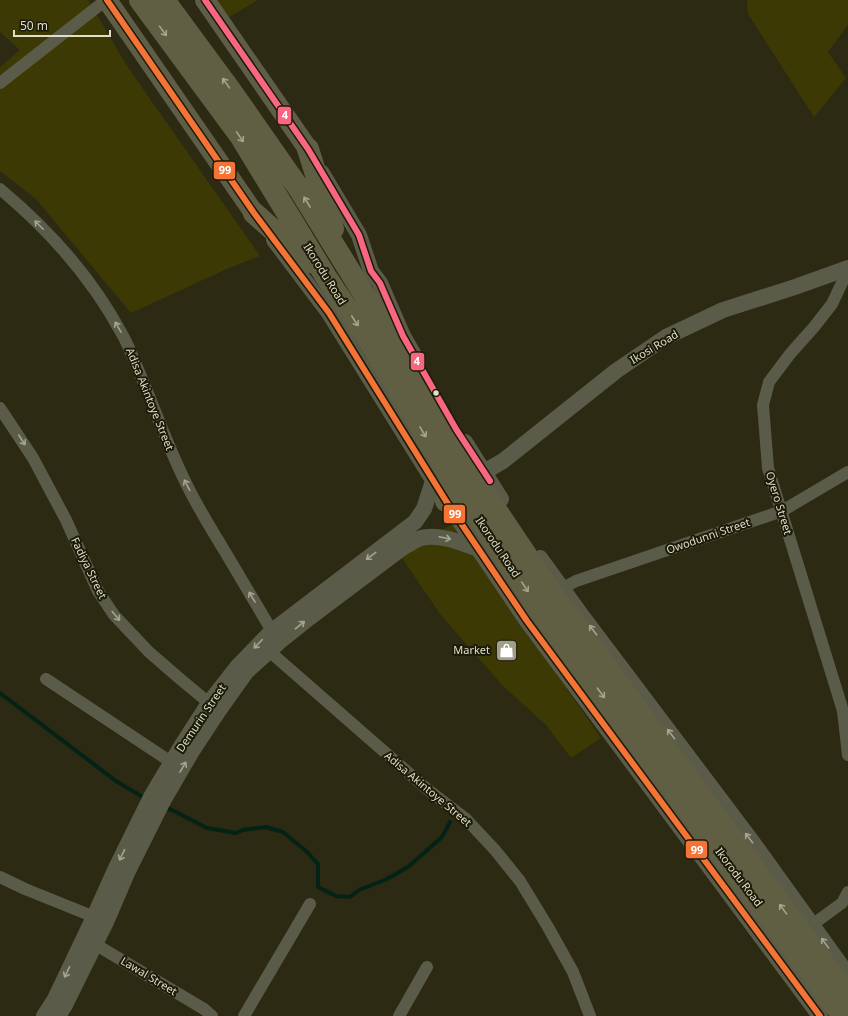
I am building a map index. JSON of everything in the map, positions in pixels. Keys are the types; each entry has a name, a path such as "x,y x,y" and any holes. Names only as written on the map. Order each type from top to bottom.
{"highway":[{"name":"Ikorodu Road","path":"140,0 240,137 326,277 372,346 439,474 552,628 844,1016"},
{"name":"Ikorodu Road","path":"164,0 231,91 289,175 343,259 474,477 551,592 848,996"},
{"path":"308,149 343,259"},
{"path":"254,213 326,277"},
{"path":"439,474 449,480 449,490 446,501"}],"main road":[{"name":"Ikorodu Road","path":"106,0 254,213"},
{"path":"205,0 308,149"}],"street":[{"path":"0,84 106,0"},
{"path":"308,149 359,235 371,271 380,283 403,336 456,428 514,520 562,588 751,840 848,975"},
{"name":"Adisa Akintoye Street","path":"0,189 49,234 79,268 104,302 123,335 164,436 184,480 272,631"},
{"name":"Ikorodu Road","path":"254,213 329,313 439,474"},
{"name":"Ikosi Road","path":"484,472 503,461 616,371 666,337 723,310 848,269"},
{"name":"Oyero Street","path":"848,269 832,304 790,354 769,382 763,405 768,468 845,710 848,756"},
{"name":"Fadiya Street","path":"0,408 33,458 66,520 98,591 114,614 149,652 209,703"},
{"name":"Owodunni Street","path":"562,588 576,581 782,511 848,472"},
{"name":"Demurin Street","path":"44,1016 122,885 171,762 209,703 238,666 272,631 415,522 424,508 439,474"},
{"name":"Ikorodu Road","path":"446,501 527,621 820,1016"},
{"name":"Demurin Street","path":"157,798 192,752 246,672 308,618 402,548 422,538 437,537 457,541 478,549"},
{"name":"Adisa Akintoye Street","path":"269,651 427,789 466,819 495,850 520,880 548,927 573,972 590,1016"},
{"path":"46,679 171,762"},
{"path":"0,877 100,920"},
{"path":"812,925 842,903 848,892"},
{"path":"244,1016 310,904"},
{"name":"Demurin Street","path":"58,1016 65,1005 89,941"},
{"name":"Lawal Street","path":"89,941 204,1009 212,1016"},
{"path":"399,1016 427,967"}],"shaded area":[{"path":"0,0 88,0 127,66 260,256 229,268 131,313 36,199 0,171 0,67 20,50 0,32"},
{"path":"214,0 258,0 226,19"},
{"path":"747,0 848,0 848,25 828,52 846,78 814,117 748,14"},
{"name":"Market","path":"452,524 601,738 571,758 546,725 502,685 440,614 400,555"}],"waterway":[{"path":"0,693 116,781 146,799"},
{"path":"163,807 207,828 236,833 243,830 266,827 283,832 306,851 318,864 318,887 336,896 350,897 359,890 387,879 408,867 442,837 450,822"}],"transit line":[{"name":"99","path":"107,0 254,213 329,313 446,501 527,621 820,1016"},
{"name":"4","path":"205,0 308,149 359,235 371,271 380,283 403,336 456,429 490,481"}],"place":[{"name":"Market","path":"506,650"}]}
